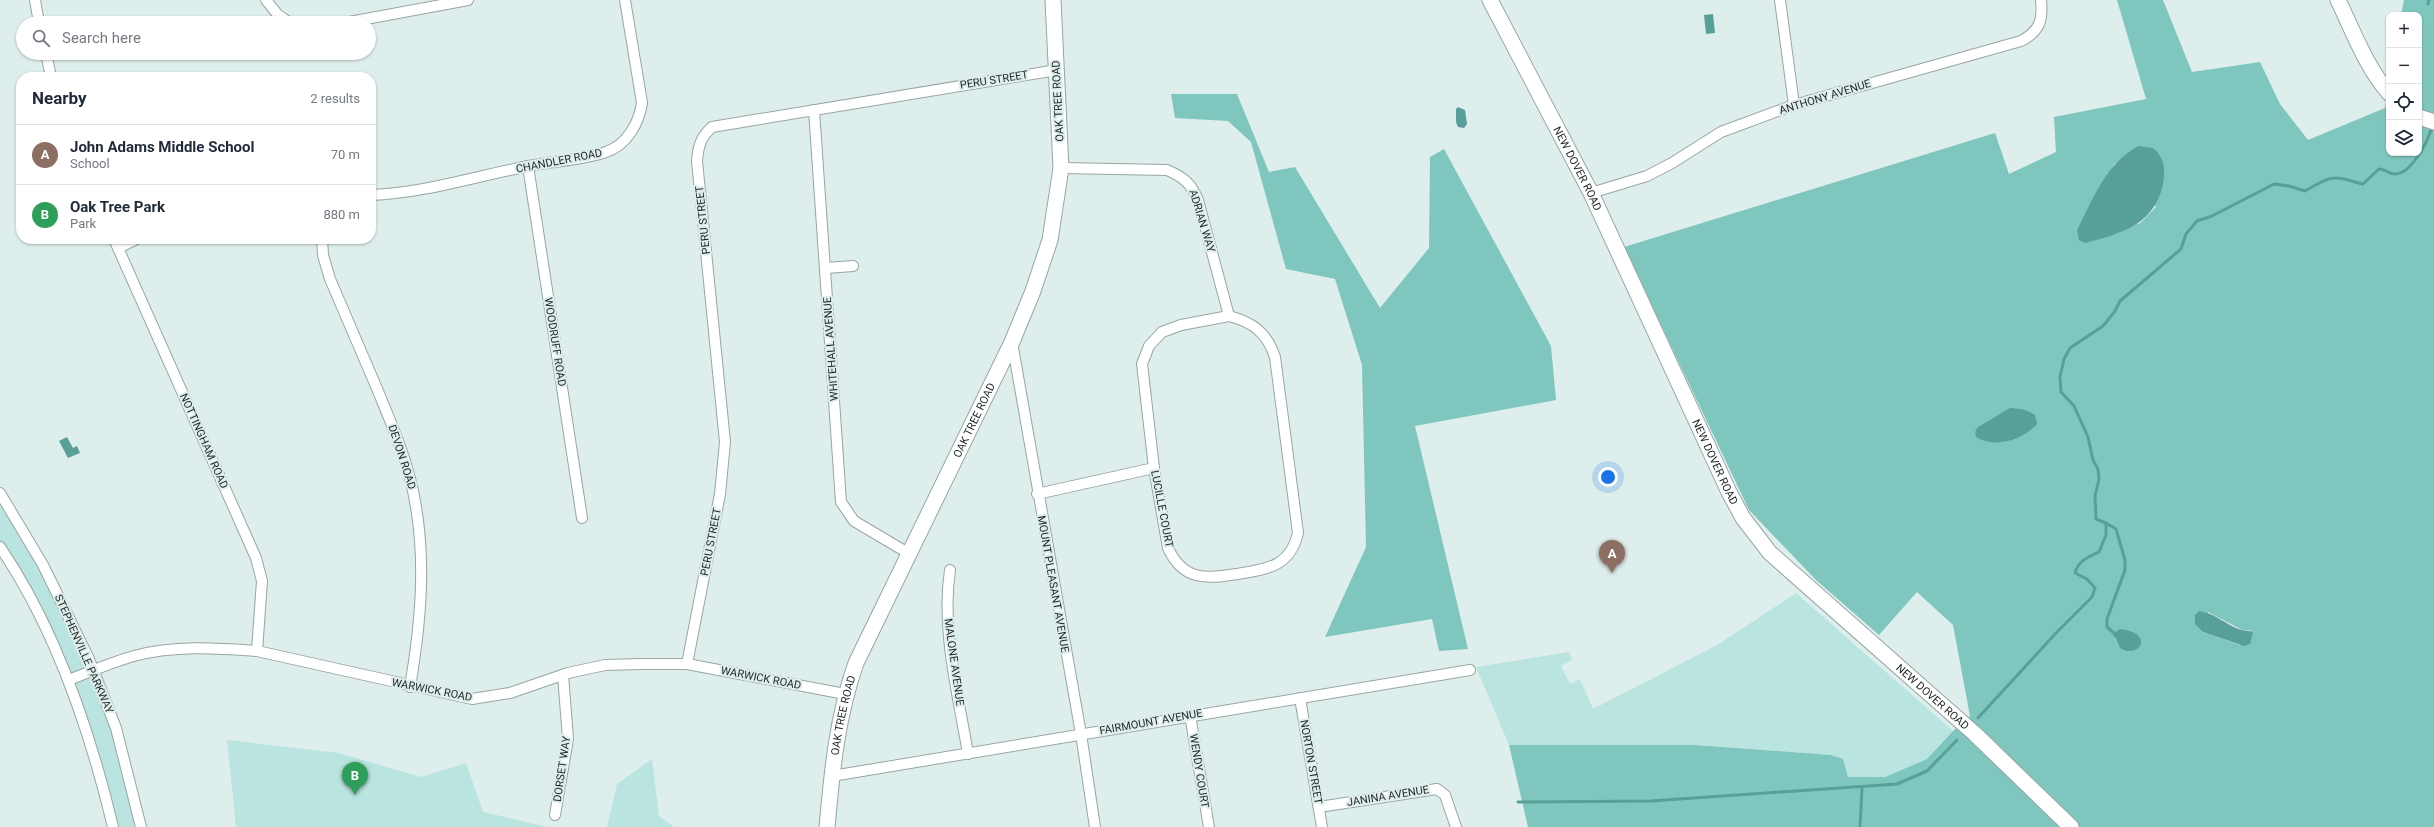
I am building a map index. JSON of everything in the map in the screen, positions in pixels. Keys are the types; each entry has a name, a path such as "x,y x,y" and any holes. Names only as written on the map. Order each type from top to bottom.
{"street":[{"path":"35,0 38,16"},
{"path":"266,0 280,16"},
{"path":"376,17 468,0"},
{"name":"CHANDLER ROAD","path":"376,195 424,190 528,166 607,152 619,144 632,130 639,118 642,103 625,0"},
{"name":"OAK TREE ROAD","path":"827,827 838,726 845,694 856,663 908,553 1012,342 1033,291 1050,240 1061,168 1053,0"},
{"name":"NEW DOVER ROAD","path":"1490,0 1590,193 1729,492 1743,518 1770,553 1975,734 2071,827"},
{"path":"1780,0 1794,105"},
{"name":"ANTHONY AVENUE","path":"1590,193 1647,176 1672,163 1721,132 1794,105 2021,41 2037,31 2041,23 2041,0"},
{"path":"2338,0 2362,50 2386,90"},
{"path":"47,60 50,72"},
{"name":"PERU STREET","path":"687,664 720,494 725,442 698,161 698,147 704,134 712,127 1057,70"},
{"name":"WHITEHALL AVENUE","path":"814,110 841,502 854,521 908,553"},
{"path":"2422,119 2434,122"},
{"name":"WOODRUFF ROAD","path":"528,166 582,518"},
{"name":"ADRIAN WAY","path":"1061,168 1167,170 1190,183 1198,200 1229,316"},
{"name":"NOTTINGHAM ROAD","path":"116,244 256,558 262,581 257,651"},
{"name":"DEVON ROAD","path":"322,244 323,256 330,279 390,420 413,490 419,525 422,591 420,632 410,687"},
{"path":"826,268 853,266"},
{"name":"LUCILLE COURT","path":"1229,316 1244,320 1258,329 1268,342 1275,357 1299,524 1297,538 1292,550 1279,563 1266,569 1210,578 1192,574 1184,570 1172,556 1168,548 1154,468 1142,364 1149,346 1162,332 1170,328 1229,316"},
{"name":"MOUNT PLEASANT AVENUE","path":"1012,342 1037,494 1081,734 1094,827"},
{"path":"1037,494 1154,468"},
{"name":"STEPHENVILLE PARKWAY","path":"0,493 43,565 93,671 116,728 142,827"},
{"path":"2,552 36,608 68,680 98,762 114,827"},
{"name":"MALONE AVENUE","path":"950,570 946,594 947,621 968,754"},
{"name":"WARWICK ROAD","path":"68,680 134,656 174,649 227,649 257,651 410,687 472,699 510,693 563,675 605,665 687,664 845,694"},
{"name":"FAIRMOUNT AVENUE","path":"832,776 1190,715 1470,670"},
{"name":"DORSET WAY","path":"555,815 568,739 563,675"},
{"name":"NORTON STREET","path":"1300,698 1322,827"},
{"name":"WENDY COURT","path":"1190,715 1209,827"},
{"name":"JANINA AVENUE","path":"1319,807 1437,789 1445,795 1456,827"}],"shaded area":[{"path":"2117,0 2163,0 2192,72 2260,62 2280,104 2308,140 2385,108 2386,103 2386,156 2422,156 2422,12 2402,12 2404,0 2434,0 2434,827 1528,827 1509,745 1695,745 1831,755 1843,759 1848,777 1885,777 1927,759 1953,731 1970,716 1953,625 1917,592 1879,635 1816,580 1749,510 1624,247 1995,133 2009,174 2056,152 2054,117 2146,99","holes":["2115,163 2156,207 2140,223 2098,239 2077,230","2208,612 2242,630 2250,630 2240,645 2203,632"]},
{"path":"1713,14 1715,33 1706,34 1704,15"},
{"path":"1171,94 1237,94 1269,172 1295,167 1380,308 1429,248 1430,157 1444,149 1551,346 1556,400 1415,426 1468,649 1439,651 1432,619 1325,637 1366,547 1362,365 1335,279 1286,269 1251,142 1228,121 1175,118"},
{"path":"1458,107 1465,110 1467,124 1464,128 1458,127 1456,122 1456,109"},
{"path":"2139,146 2153,148 2159,154 2163,162 2164,178 2155,206 2147,216 2126,230 2085,243 2079,240 2077,230 2109,172 2118,161"},
{"path":"2010,408 2032,413 2035,415 2037,424 2031,430 2008,441 1984,441 1976,437 1975,432 1978,427"},
{"path":"67,437 73,448 77,446 80,453 68,458 59,441"},
{"path":"0,493 34,549 116,728 141,827 113,827 68,680 0,547"},
{"path":"1796,593 1953,731 1927,759 1885,777 1848,777 1843,760 1831,755 1695,745 1509,745 1476,667 1569,652 1572,660 1561,666 1570,684 1580,679 1593,709 1719,644"},
{"path":"2199,611 2210,614 2241,630 2252,632 2250,644 2244,646 2203,632 2195,624 2195,615"},
{"path":"2120,629 2131,631 2138,635 2141,640 2141,644 2138,648 2133,651 2127,651 2120,648 2116,638 2113,636 2114,633"},
{"path":"227,740 339,753 421,777 466,763 483,812 547,827 236,827"},
{"path":"652,759 659,816 674,827 607,827 617,784"}],"waterway":[{"path":"2428,4 2429,0"},
{"path":"1978,718 2056,633 2092,597 2095,588 2087,579 2075,573 2081,562 2099,552 2106,535 2106,523 2096,519 2095,496 2099,479 2098,469 2093,460 2088,437 2074,406 2061,392 2060,377 2064,359 2070,348 2103,326 2115,311 2120,301 2181,249 2186,234 2197,221 2212,216 2274,184 2289,186 2305,191 2333,178 2345,179 2363,184 2379,169 2394,174 2402,172 2407,169 2418,156 2431,130"},
{"path":"2106,523 2116,529 2125,560 2125,570 2107,619 2107,627 2114,633"},
{"path":"1518,802 1651,801 1897,784 1927,771 1957,740"},
{"path":"1860,827 1862,788"}],"place":[{"name":"John Adams Middle School","path":"1612,573"},
{"name":"Oak Tree Park","path":"355,795"}]}
